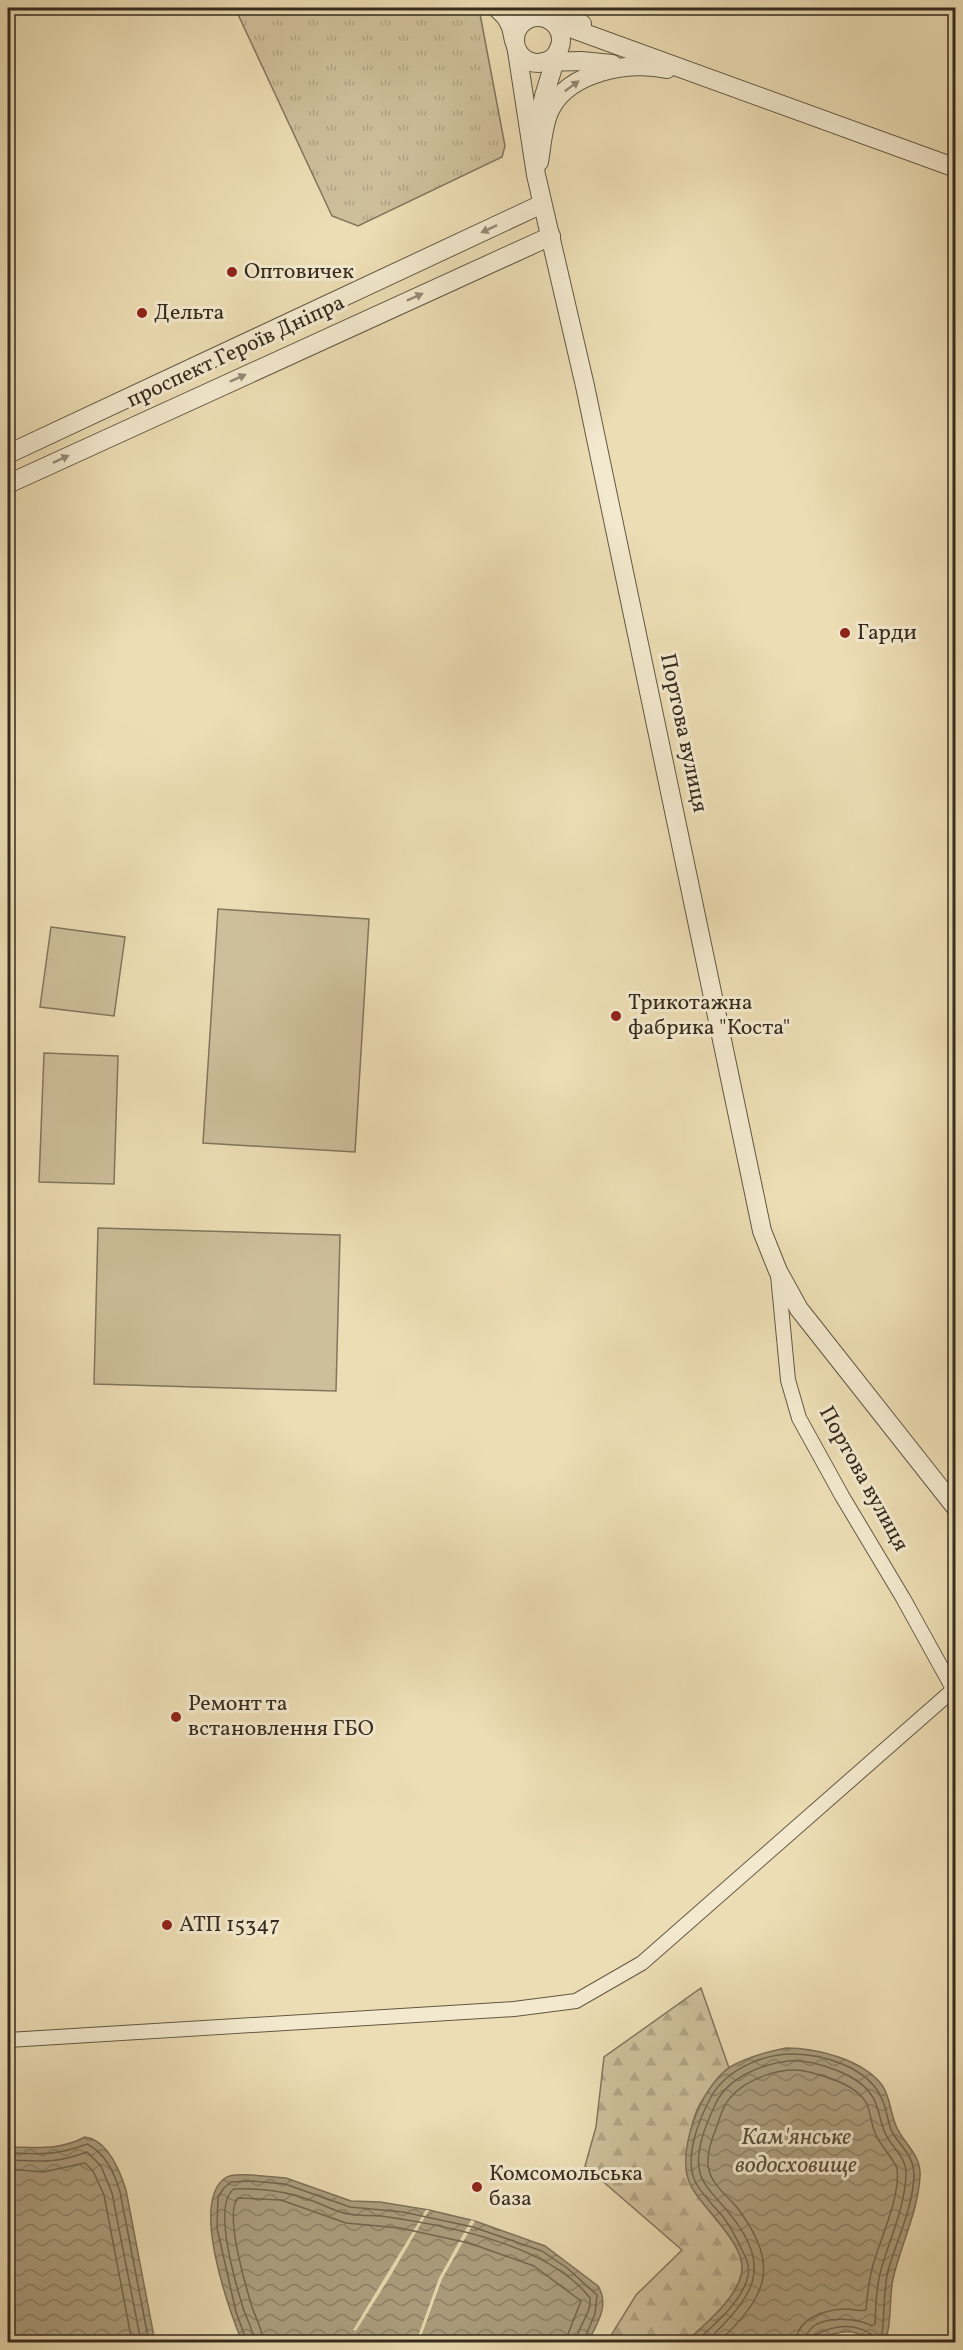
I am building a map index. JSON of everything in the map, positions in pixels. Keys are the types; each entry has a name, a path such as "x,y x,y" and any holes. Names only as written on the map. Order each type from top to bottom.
{"street":[{"path":"494,8 504,18 515,44 528,61 553,57 655,62"},
{"path":"536,175 508,8 545,14 655,62 716,81 956,168"},
{"path":"515,44 518,28 529,18 545,14"},
{"path":"536,175 540,114 560,33 545,14"},
{"path":"536,175 550,109 557,98 574,83 595,73 655,62"},
{"name":"Портова вулиця","path":"536,175 676,814 762,1231 777,1271 799,1309 956,1508"},
{"name":"проспект Героїв Дніпра","path":"8,454 542,204"},
{"name":"проспект Героїв Дніпра","path":"8,484 551,236"},
{"name":"Портова вулиця","path":"777,1271 788,1380 799,1418 903,1598 954,1692"},
{"path":"8,2040 514,2009 576,2001 642,1963 954,1692"}],"green space":[{"path":"235,8 473,8 480,14 505,146 502,157 358,226 332,216"},
{"path":"218,909 369,919 355,1152 203,1143"},
{"path":"51,927 125,937 114,1016 40,1007"},
{"path":"44,1053 118,1056 114,1184 39,1182"},
{"path":"98,1228 340,1235 336,1391 94,1384"},
{"path":"701,1988 729,2068 705,2096 693,2121 691,2183 699,2198 739,2253 742,2264 741,2275 726,2303 686,2342 607,2342 636,2295 682,2250 585,2166 596,2127 604,2057"}],"water":[{"name":"Кам'янське водосховище","path":"786,2048 811,2050 838,2057 863,2068 873,2076 885,2090 897,2128 918,2162 919,2189 893,2279 887,2336 884,2341 876,2342 856,2333 845,2332 814,2342 686,2342 728,2300 740,2281 742,2271 741,2260 731,2238 691,2186 686,2157 693,2122 709,2089 730,2067 757,2055"},
{"path":"85,2137 93,2139 106,2150 126,2190 155,2342 8,2342 8,2147 56,2146"},
{"path":"235,2175 286,2178 351,2201 380,2202 475,2221 545,2246 598,2286 603,2300 601,2314 588,2342 242,2342 229,2306 216,2257 211,2210 215,2191 225,2178"}],"pier":[{"path":"426,2210 429,2210 391,2275 356,2331 353,2330"},
{"path":"471,2220 475,2221 442,2279 419,2342 416,2342 439,2278"}],"place":[{"name":"Оптовичек","path":"232,272"},
{"name":"Дельта","path":"142,313"},
{"name":"Гарди","path":"845,633"},
{"name":"Трикотажна фабрика \"Коста\"","path":"616,1016"},
{"name":"Ремонт та встановлення ГБО","path":"176,1717"},
{"name":"АТП 15347","path":"167,1925"},
{"name":"Комсомольська база","path":"477,2187"}]}
